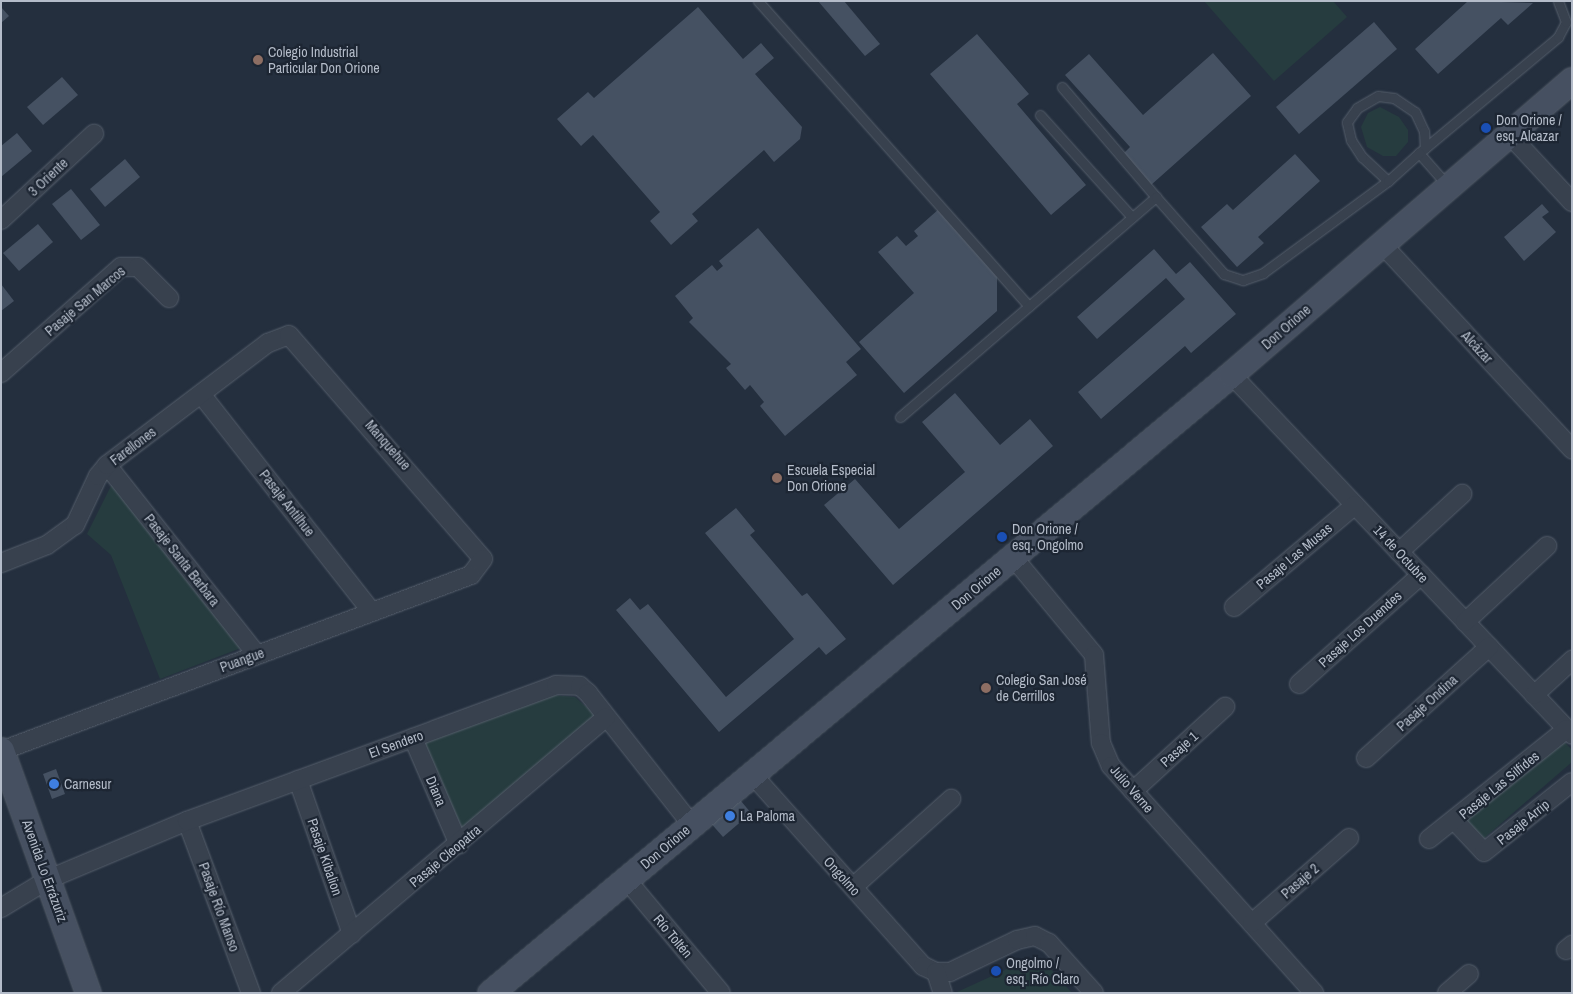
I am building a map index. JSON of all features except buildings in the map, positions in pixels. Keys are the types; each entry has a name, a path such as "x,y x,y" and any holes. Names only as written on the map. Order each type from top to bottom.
{"street":[{"name":"Don Orione","path":"490,993 1231,374 1572,80"},
{"name":"3 Oriente","path":"1,220 94,134"},
{"path":"1509,134 1572,202"},
{"name":"Alcázar","path":"1382,244 1572,448"},
{"name":"Pasaje San Marcos","path":"1,373 121,267 138,267 169,298"},
{"name":"Farellones","path":"1,563 47,545 75,526 98,476 107,465 281,336"},
{"name":"Manquehue","path":"281,336 297,339 476,546 483,559 481,566"},
{"name":"14 de Octubre","path":"1231,374 1569,731"},
{"name":"Pasaje Antilhue","path":"201,394 372,612"},
{"name":"Pasaje Santa Barbara","path":"107,465 256,655"},
{"path":"1399,552 1462,494"},
{"name":"Pasaje Las Musas","path":"1234,607 1355,505"},
{"path":"1465,622 1547,546"},
{"name":"Julio Verne","path":"1013,557 1094,655 1103,752 1133,791 1314,993"},
{"name":"Puangue","path":"3,762 256,655 471,575 481,566"},
{"name":"Pasaje Los Duendes","path":"1299,684 1420,575"},
{"name":"Pasaje Ondina","path":"1366,758 1489,647"},
{"path":"1534,695 1572,660"},
{"name":"El Sendero","path":"1,908 49,879 187,821 556,685 580,686 692,825"},
{"name":"Pasaje 1","path":"1133,791 1225,707"},
{"name":"Pasaje Cleopatra","path":"281,993 459,845 606,717"},
{"name":"Pasaje Las Silfides","path":"1429,838 1454,821 1569,731"},
{"name":"Diana","path":"413,738 459,845"},
{"name":"Avenida Lo Errázuriz","path":"3,762 49,879 83,991"},
{"name":"Ongolmo","path":"752,774 923,966 936,972"},
{"name":"Pasaje Kibalion","path":"298,780 352,934"},
{"name":"Pasaje Arrip","path":"1454,821 1484,852 1572,782"},
{"path":"853,888 951,799"},
{"name":"Pasaje Río Manso","path":"187,821 251,993"},
{"name":"Pasaje 2","path":"1252,923 1349,838"},
{"name":"Río Toltén","path":"626,879 720,993"},
{"path":"943,993 936,972 956,970 1017,940 1035,936 1049,943 1094,993"},
{"path":"1448,993 1469,974"}],"lane":[{"path":"758,1 1029,306"},
{"path":"1062,87 1224,274 1243,280 1263,273 1388,181 1422,150 1558,37 1566,22 1558,1"},
{"path":"1388,181 1362,157 1351,140 1348,122 1356,108 1378,96 1394,98 1415,112 1424,131 1422,150 1449,186"},
{"path":"1040,115 1132,217"},
{"path":"900,417 1156,197"}],"green space":[{"path":"1204,1 1333,1 1347,17 1274,81"},
{"path":"1380,107 1399,117 1408,130 1408,142 1396,156 1383,156 1367,147 1361,127 1368,113"},
{"path":"113,482 241,648 160,679 111,555 87,534"},
{"path":"553,695 575,697 597,716 463,830 423,743"},
{"path":"1555,732 1572,750 1572,762 1482,840 1460,815"},
{"path":"1016,965 1048,966 1072,993 957,992"}],"place":[{"name":"Colegio Industrial Particular Don Orione","path":"258,60"},
{"name":"Don Orione / esq. Alcazar","path":"1486,128"},
{"name":"Escuela Especial Don Orione","path":"777,478"},
{"name":"Don Orione / esq. Ongolmo","path":"1002,537"},
{"name":"Colegio San José de Cerrillos","path":"986,688"},
{"name":"Carnesur","path":"54,784"},
{"name":"La Paloma","path":"730,816"},
{"name":"Ongolmo / esq. Río Claro","path":"996,971"}]}
